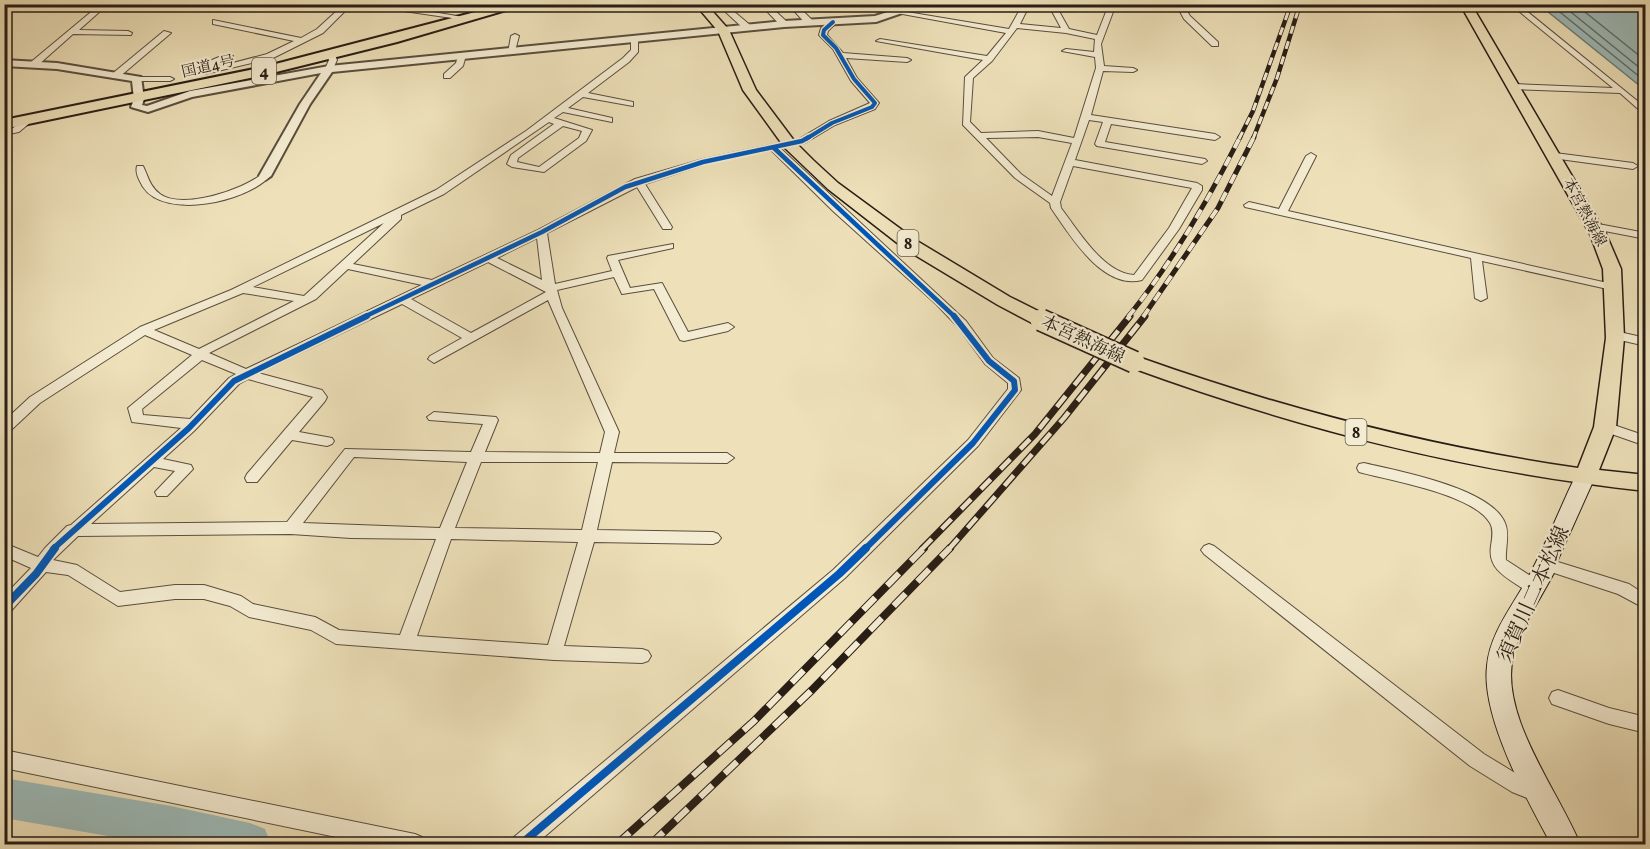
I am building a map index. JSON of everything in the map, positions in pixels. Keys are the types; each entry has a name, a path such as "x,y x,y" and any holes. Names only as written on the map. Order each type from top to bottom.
{"highway":[{"name":"国道4号","path":"4,118 383,37 500,4"},
{"name":"国道4号","path":"4,125 28,121 138,91 330,62 521,4"}],"main road":[{"name":"本宮熱海線","path":"700,4 723,30 750,90 782,146 902,238 950,270 1041,320 1134,362 1239,399 1411,446 1495,463 1585,477 1646,483"},
{"name":"本宮熱海線","path":"1465,4 1555,156 1608,256 1615,335 1605,427 1585,477"},
{"name":"須賀川二本松線","path":"1566,844 1539,794 1510,725 1499,687 1499,665 1522,608 1585,477"}],"street":[{"path":"4,8 15,4"},
{"path":"34,64 102,6 98,4"},
{"path":"239,4 347,5 371,9 390,7 459,16"},
{"path":"720,4 747,27"},
{"path":"763,4 784,24"},
{"path":"791,4 809,22"},
{"path":"140,168 141,175 151,190 160,198 209,200 251,188 266,176 330,62 462,55 747,27 876,19 924,4"},
{"path":"1027,4 989,59 974,72 968,82 966,123 1018,176 1055,202"},
{"path":"1051,4 1066,31"},
{"path":"1069,162 1197,186 1197,190 1174,229 1139,278 1132,280 1124,278 1085,247 1056,208 1055,202 1069,162 1086,117 1100,68 1097,45 1113,4"},
{"path":"1179,4 1187,17 1215,44"},
{"path":"1513,4 1622,91 1646,113"},
{"path":"230,56 208,65 206,69 210,75 270,56 320,31 347,5"},
{"path":"901,13 1012,28 1066,31 1099,38"},
{"path":"316,15 337,15"},
{"path":"216,22 301,40"},
{"path":"4,607 36,574 40,565 72,530 193,424 234,381 246,374 404,300 638,182 703,162 806,139 832,123 875,105 822,33 833,22"},
{"path":"72,33 129,33"},
{"path":"115,76 168,33"},
{"path":"511,51 515,36"},
{"path":"4,429 35,400 144,330 242,289 440,192 480,168 626,60 635,50 634,39"},
{"path":"880,41 989,59"},
{"path":"1066,51 1100,55"},
{"path":"447,76 460,64 462,55"},
{"path":"840,55 907,60"},
{"path":"4,63 34,64 115,76 138,91 157,75 170,79"},
{"path":"1100,68 1133,70"},
{"path":"1514,87 1622,91"},
{"path":"582,94 630,104"},
{"path":"561,109 609,120"},
{"path":"1086,117 1215,137"},
{"path":"548,119 586,130 583,139 542,170 512,164 514,157 561,123"},
{"path":"1108,120 1100,144 1202,161"},
{"path":"4,132 16,129 28,121"},
{"path":"979,136 1038,134 1077,141"},
{"path":"521,844 839,574 973,443 1015,390 1014,381 989,361 948,309 837,209 782,146"},
{"path":"1282,212 1311,156"},
{"path":"1555,156 1634,166"},
{"path":"638,182 667,228"},
{"path":"1249,205 1612,287"},
{"path":"193,424 137,419 135,408 201,353 306,300 347,266 392,223 398,212"},
{"path":"1593,226 1646,236"},
{"path":"542,232 551,291 612,432 588,535 554,653"},
{"path":"669,246 612,258 626,292 658,285 684,337 728,327"},
{"path":"1476,257 1481,298"},
{"path":"488,258 551,291"},
{"path":"347,266 433,284"},
{"path":"434,359 551,291 619,273"},
{"path":"242,289 306,300"},
{"path":"404,300 471,338"},
{"path":"144,330 246,374 318,393 320,397 318,401 252,478"},
{"path":"1615,335 1646,342"},
{"path":"406,642 446,532 491,420 434,417"},
{"path":"1605,427 1646,441"},
{"path":"291,435 327,441"},
{"path":"291,528 350,452 476,457 728,458"},
{"path":"151,461 186,469 162,492"},
{"path":"1364,468 1441,488 1484,508 1494,516 1498,524 1501,536 1498,550 1499,563 1539,576 1623,589 1646,603"},
{"path":"72,530 291,528 351,532 713,538"},
{"path":"4,549 40,565 71,569 118,599 175,592 204,592 235,601 249,610 315,624 336,637 554,653 642,656"},
{"path":"1209,550 1477,760 1519,786 1539,794"},
{"path":"1558,698 1609,716 1646,725"},
{"path":"4,759 414,844"}],"water":[{"path":"1543,5 1645,5 1645,90 1547,11"}],"waterway":[{"path":"4,798 171,827 250,844"}],"railway":[{"path":"1240,137 1253,111 1291,4"},
{"path":"1253,139 1277,78 1300,4"},
{"path":"1128,317 1189,230 1240,137"},
{"path":"1143,317 1218,208 1253,139"},
{"path":"922,549 1035,434 1130,316"},
{"path":"949,549 1064,418 1145,316"},
{"path":"617,844 754,721 924,548"},
{"path":"651,844 812,690 950,548"}],"cycle path":[{"path":"4,607 36,574 50,552 189,428 234,381 246,374 542,232 625,187 703,162 802,141 832,123 872,107 875,103 854,79 836,48 823,35 824,30 833,22"},
{"path":"521,844 839,574 973,443 1015,390 1014,381 989,361 962,324 774,148"}]}
